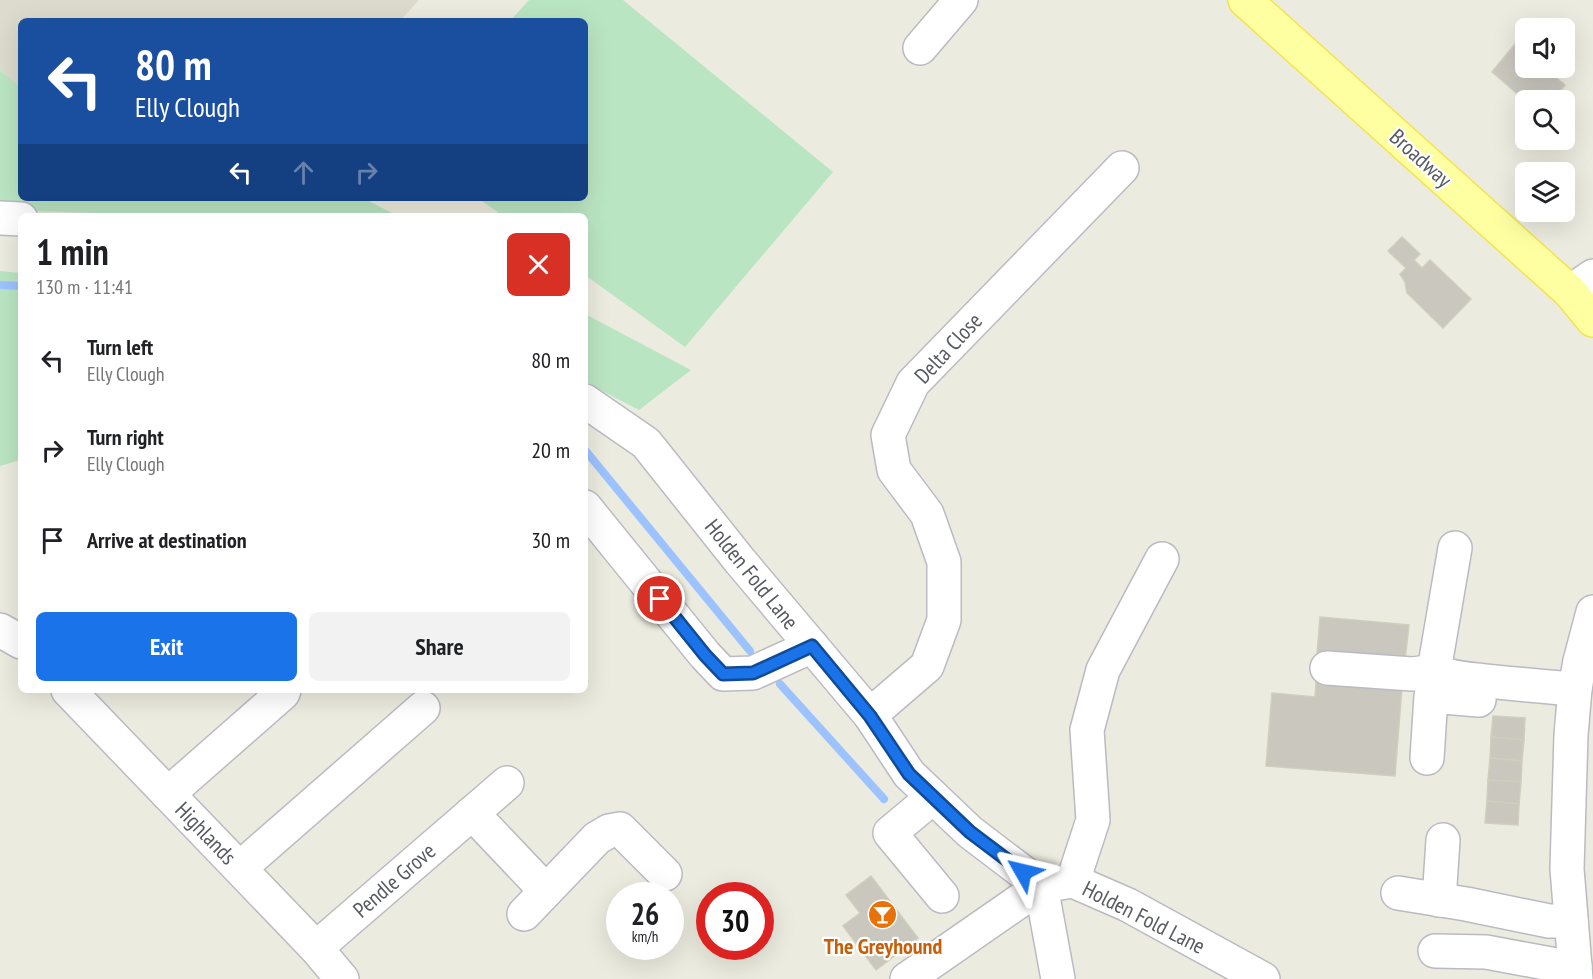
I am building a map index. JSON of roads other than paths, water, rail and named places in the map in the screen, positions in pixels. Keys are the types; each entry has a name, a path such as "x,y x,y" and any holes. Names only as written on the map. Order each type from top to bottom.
{"main road":[{"name":"Broadway","path":"1245,0 1582,284 1593,320"}],"street":[{"path":"920,48 961,0"},
{"name":"Delta Close","path":"870,716 927,666 944,620 944,562 927,514 894,470 888,435 913,383 1122,168"},
{"path":"0,218 18,219"},
{"name":"Holden Fold Lane","path":"588,403 646,443 740,561 870,716 909,774 970,832 1041,886 1073,881 1128,905 1263,979"},
{"path":"588,511 723,674 753,673 812,646"},
{"path":"1455,548 1435,665 1437,671 1441,674 1574,698"},
{"path":"1073,881 1093,820 1087,730 1102,670 1162,559"},
{"path":"1435,951 1486,952 1556,965 1575,972 1567,869 1574,698 1580,661 1593,612"},
{"path":"0,630 18,640"},
{"path":"1327,668 1412,674 1437,671"},
{"name":"Highlands","path":"71,693 316,948 342,979"},
{"path":"168,794 283,693"},
{"path":"1427,758 1431,696 1574,698"},
{"path":"240,868 423,708"},
{"name":"Pendle Grove","path":"316,948 507,783"},
{"path":"933,797 890,833 942,896"},
{"path":"472,813 535,902 597,838 609,831 620,829 665,874"},
{"path":"1439,900 1443,840"},
{"path":"907,979 1041,886 1058,979"},
{"path":"1398,893 1549,921 1571,921"}],"waterway":[{"path":"0,285 18,286"},
{"path":"588,454 750,651"},
{"path":"780,684 884,799"}],"place":[{"name":"The Greyhound","path":"883,914"}]}
